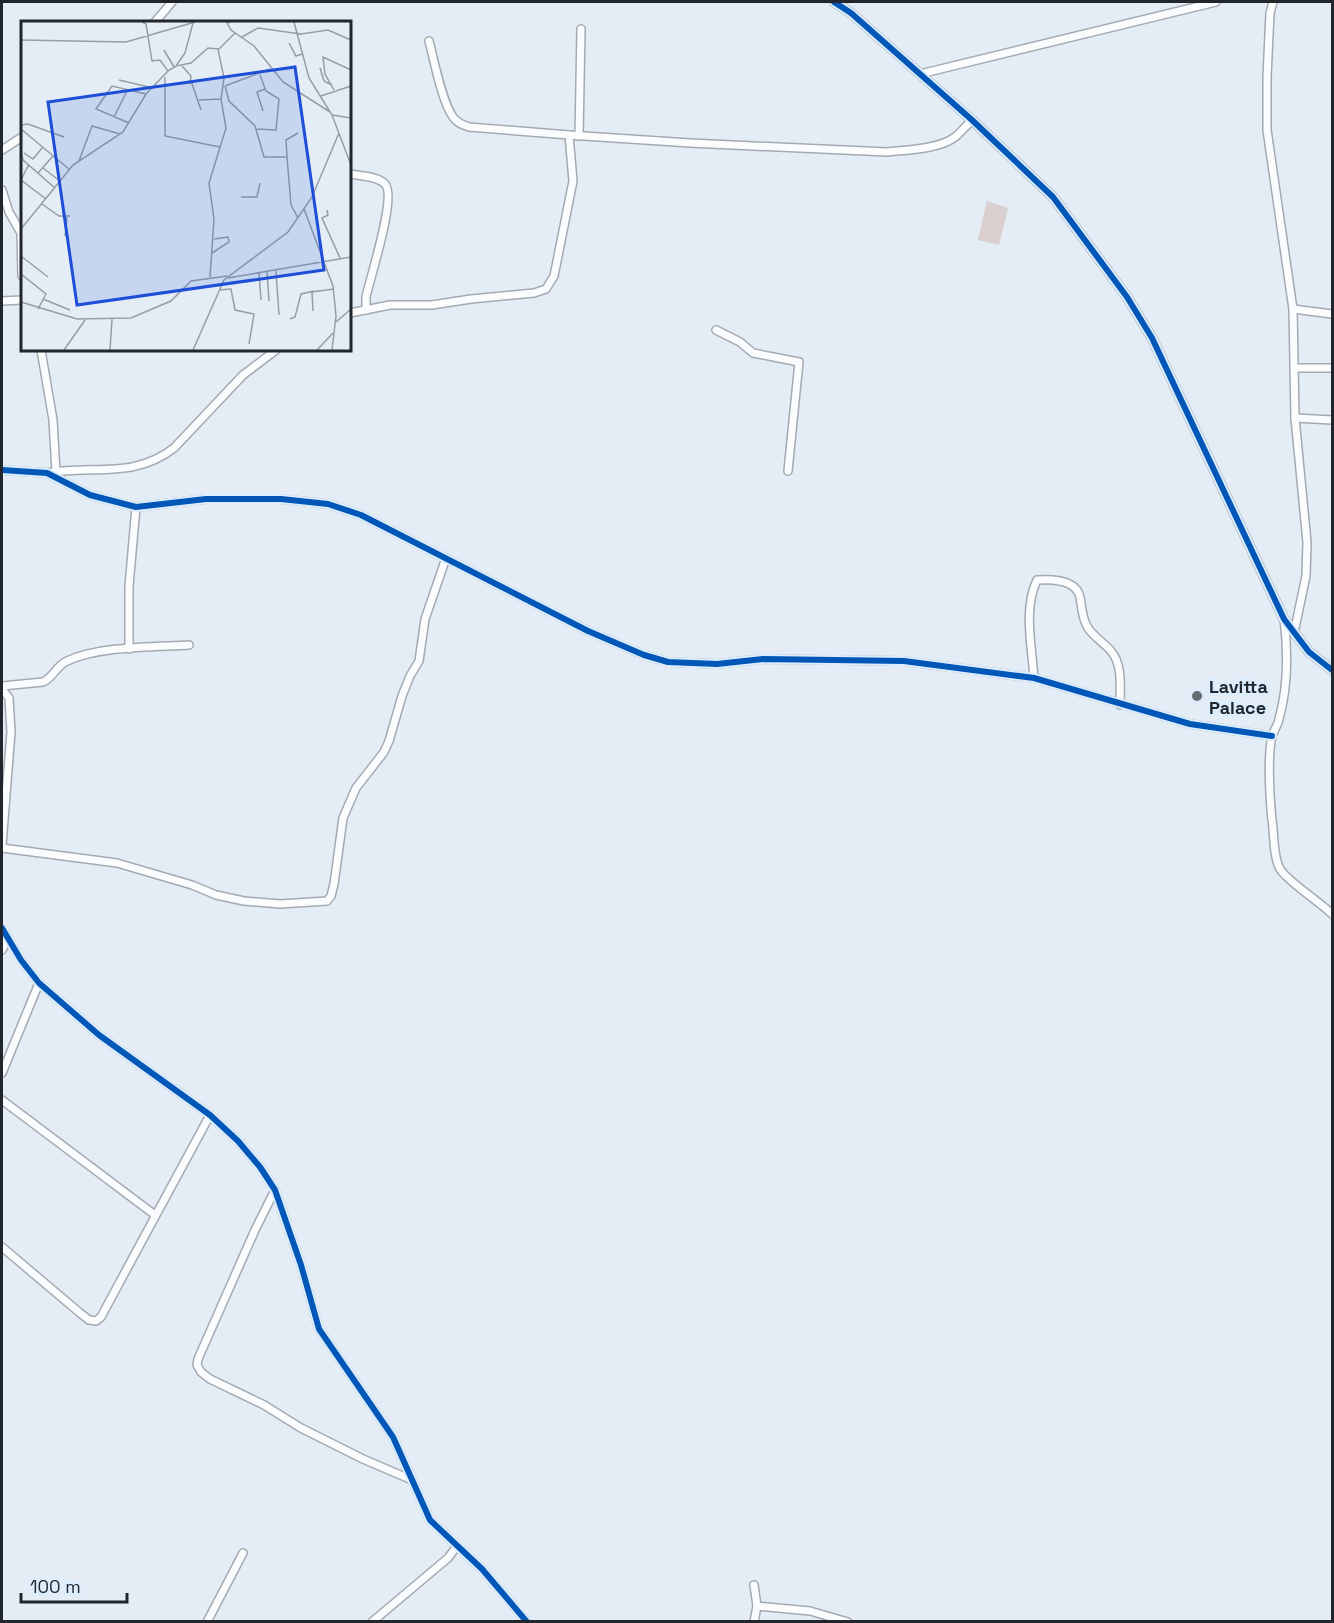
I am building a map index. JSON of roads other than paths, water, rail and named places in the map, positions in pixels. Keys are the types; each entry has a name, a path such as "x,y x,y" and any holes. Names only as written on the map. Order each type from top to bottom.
{"street":[{"path":"156,21 172,2"},
{"path":"834,2 851,13 972,120 1053,197 1127,297 1152,338 1284,619 1309,652 1332,670"},
{"path":"920,74 1216,2"},
{"path":"1273,2 1270,12 1267,77 1268,130 1293,309 1295,418 1307,542 1306,576 1294,633"},
{"path":"579,136 581,29"},
{"path":"429,41 446,102 453,117 461,125 469,127 690,143 886,152 914,150 943,143 954,138 972,120"},
{"path":"351,314 390,305 432,305 471,298 534,293 546,289 554,276 573,181 569,135"},
{"path":"2,150 21,138"},
{"path":"351,174 378,179 389,191 387,212 366,297 366,310"},
{"path":"2,190 9,212 21,231"},
{"path":"2,301 21,300"},
{"path":"1293,309 1332,314"},
{"path":"716,330 740,342 753,353 799,362 788,471"},
{"path":"41,351 53,420 56,472"},
{"path":"2,470 47,473 71,469 136,468 161,458 174,448 243,375 275,351"},
{"path":"1295,368 1332,368"},
{"path":"1295,418 1332,420"},
{"path":"47,473 90,495 136,507 206,499 281,499 328,504 361,515 588,631 644,655 668,662 717,664 763,658 904,661 1034,678 1190,724 1272,736"},
{"path":"129,649 129,586 136,507"},
{"path":"189,645 129,649 79,656 58,666 48,680 2,688 9,698 11,732 2,847 117,863 192,885 216,895 244,901 280,904 327,901 334,884 343,818 356,788 390,741 402,696 419,662 425,619 446,558"},
{"path":"1034,678 1030,624 1030,598 1033,588 1037,580 1069,583 1080,594 1083,618 1088,628 1116,659 1119,671 1120,705"},
{"path":"1284,619 1287,640 1286,682 1279,720 1272,736 1271,808 1275,847 1279,868 1332,914"},
{"path":"2,928 39,983 99,1035 210,1115 238,1141 260,1167 275,1190 295,1247 319,1329 393,1437 430,1520 482,1569 523,1620"},
{"path":"2,950 8,939"},
{"path":"2,1073 39,983"},
{"path":"2,1100 155,1215"},
{"path":"2,1247 80,1313 89,1320 96,1321 101,1317 117,1289 210,1115"},
{"path":"275,1190 255,1230 197,1365 201,1372 210,1379 264,1405 301,1428 412,1480"},
{"path":"372,1622 448,1558 457,1546"},
{"path":"207,1622 243,1553"},
{"path":"754,1585 757,1606 754,1622"},
{"path":"757,1606 810,1611 848,1622"}],"place":[{"name":"Lavitta Palace","path":"1197,696"}]}
